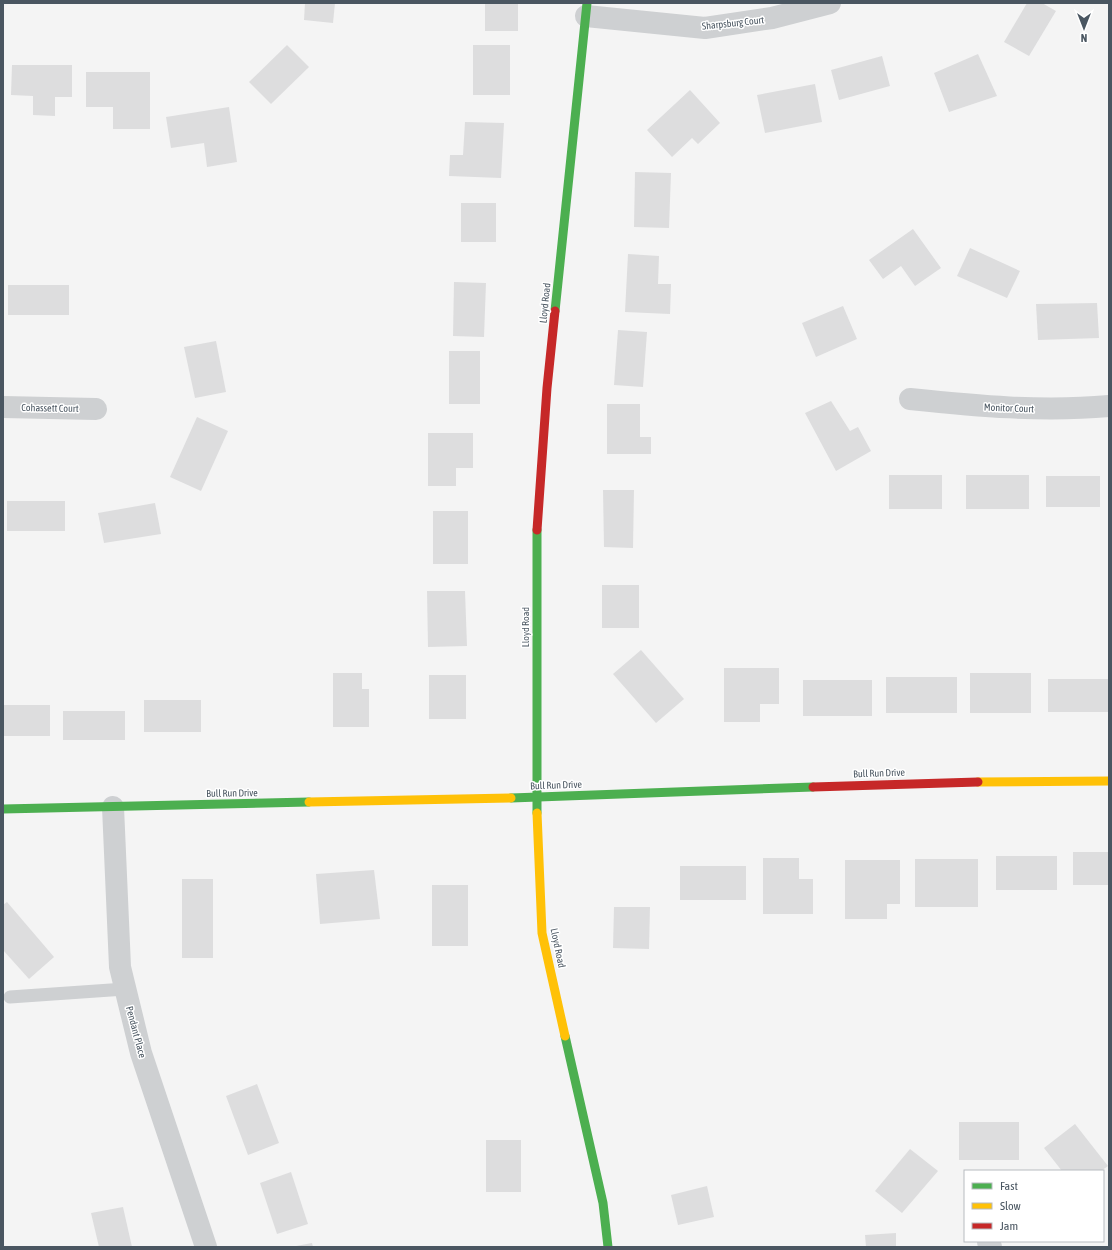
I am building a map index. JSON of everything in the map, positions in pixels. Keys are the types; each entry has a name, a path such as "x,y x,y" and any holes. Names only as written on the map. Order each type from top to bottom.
{"street":[{"name":"Sharpsburg Court","path":"586,10 705,28 772,18 830,3"},
{"name":"Lloyd Road","path":"586,10 547,388 536,537 536,797 542,933 601,1195 608,1247"},
{"name":"Monitor Court","path":"910,399 990,407 1067,409 1109,406"},
{"name":"Cohassett Court","path":"3,406 96,409"},
{"name":"Bull Run Drive","path":"3,809 536,797 917,783 1109,781"},
{"name":"Pendant Place","path":"113,807 120,967 141,1053 206,1247"}],"lane":[{"path":"10,998 125,989"}],"building":[{"path":"305,3 335,3 333,23 304,20"},
{"path":"485,3 518,3 518,31 485,31"},
{"path":"1027,3 1042,3 1056,11 1029,56 1004,42"},
{"path":"287,45 309,67 271,104 249,82"},
{"path":"473,45 510,45 510,95 473,95"},
{"path":"978,54 997,96 949,112 934,73"},
{"path":"882,56 890,86 839,100 831,70"},
{"path":"12,65 72,65 72,97 55,97 55,116 33,115 33,96 11,95"},
{"path":"86,72 150,72 150,129 113,129 113,107 86,107"},
{"path":"815,84 822,122 765,133 757,95"},
{"path":"690,90 720,123 698,144 692,138 672,157 647,130"},
{"path":"229,107 237,162 207,167 204,143 171,148 166,117"},
{"path":"465,122 504,123 501,178 449,176 450,155 463,155"},
{"path":"635,172 671,173 669,228 634,227"},
{"path":"461,203 496,203 496,242 461,242"},
{"path":"913,229 941,268 915,286 901,266 883,279 869,260"},
{"path":"970,248 1020,271 1007,298 957,276"},
{"path":"628,254 659,256 658,284 671,284 670,314 625,312"},
{"path":"454,282 486,283 484,337 453,336"},
{"path":"8,285 69,285 69,315 8,315"},
{"path":"1097,303 1099,338 1038,340 1036,304"},
{"path":"843,306 857,339 816,357 802,323"},
{"path":"618,330 647,332 643,387 614,385"},
{"path":"216,341 226,392 195,398 184,347"},
{"path":"449,351 480,351 480,404 449,404"},
{"path":"831,401 850,431 858,427 871,451 836,471 805,413"},
{"path":"607,404 640,404 640,437 651,437 651,454 607,454"},
{"path":"197,417 228,431 201,491 170,477"},
{"path":"428,433 473,433 473,468 456,468 456,486 428,486"},
{"path":"889,475 942,475 942,509 889,509"},
{"path":"966,475 1029,475 1029,509 966,509"},
{"path":"1046,476 1100,476 1100,507 1046,507"},
{"path":"603,490 634,490 633,548 604,547"},
{"path":"7,501 65,501 65,531 7,531"},
{"path":"155,503 161,534 104,543 98,513"},
{"path":"433,511 468,511 468,564 433,564"},
{"path":"602,585 639,585 639,628 602,628"},
{"path":"427,591 465,591 467,646 428,647"},
{"path":"641,650 684,699 656,723 613,674"},
{"path":"724,668 779,668 779,704 760,704 760,722 724,722"},
{"path":"333,673 362,673 362,689 369,689 369,727 333,727"},
{"path":"970,673 1031,673 1031,713 970,713"},
{"path":"429,675 466,675 466,719 429,719"},
{"path":"886,677 957,677 957,713 886,713"},
{"path":"1048,679 1109,679 1109,712 1048,712"},
{"path":"803,680 872,680 872,716 803,716"},
{"path":"144,700 201,700 201,732 144,732"},
{"path":"3,705 50,705 50,736 3,736"},
{"path":"63,711 125,711 125,740 63,740"},
{"path":"1073,852 1109,852 1109,885 1073,885"},
{"path":"996,856 1057,856 1057,890 996,890"},
{"path":"763,858 799,858 799,879 813,879 813,914 763,914"},
{"path":"915,859 978,859 978,907 915,907"},
{"path":"845,860 900,860 900,904 887,904 887,919 845,919"},
{"path":"680,866 746,866 746,900 680,900"},
{"path":"374,870 380,919 320,924 316,874"},
{"path":"182,879 213,879 213,958 182,958"},
{"path":"432,885 468,885 468,946 432,946"},
{"path":"7,902 54,957 29,979 3,950 3,905"},
{"path":"614,907 650,907 649,949 613,948"},
{"path":"257,1084 279,1143 248,1155 226,1096"},
{"path":"959,1122 1019,1122 1019,1160 959,1160"},
{"path":"1075,1124 1108,1166 1102,1170 1061,1170 1044,1148"},
{"path":"486,1140 521,1140 521,1192 486,1192"},
{"path":"910,1149 938,1171 902,1213 875,1191"},
{"path":"291,1172 308,1224 277,1234 260,1183"},
{"path":"707,1186 714,1217 678,1225 671,1195"},
{"path":"123,1207 132,1247 99,1247 91,1213"},
{"path":"896,1233 896,1247 866,1247 865,1235"},
{"path":"312,1243 313,1247 296,1246"}],"traffic: fast":[{"path":"555,311 587,3"},
{"path":"537,530 537,813"},
{"path":"511,798 813,787"},
{"path":"3,809 309,802"},
{"path":"565,1036 603,1203 608,1247"}],"traffic: slow":[{"path":"978,782 1109,781"},
{"path":"309,802 511,798"},
{"path":"537,813 542,933 565,1036"}],"traffic: jam":[{"path":"537,530 547,388 555,311"},
{"path":"813,787 978,782"}]}
